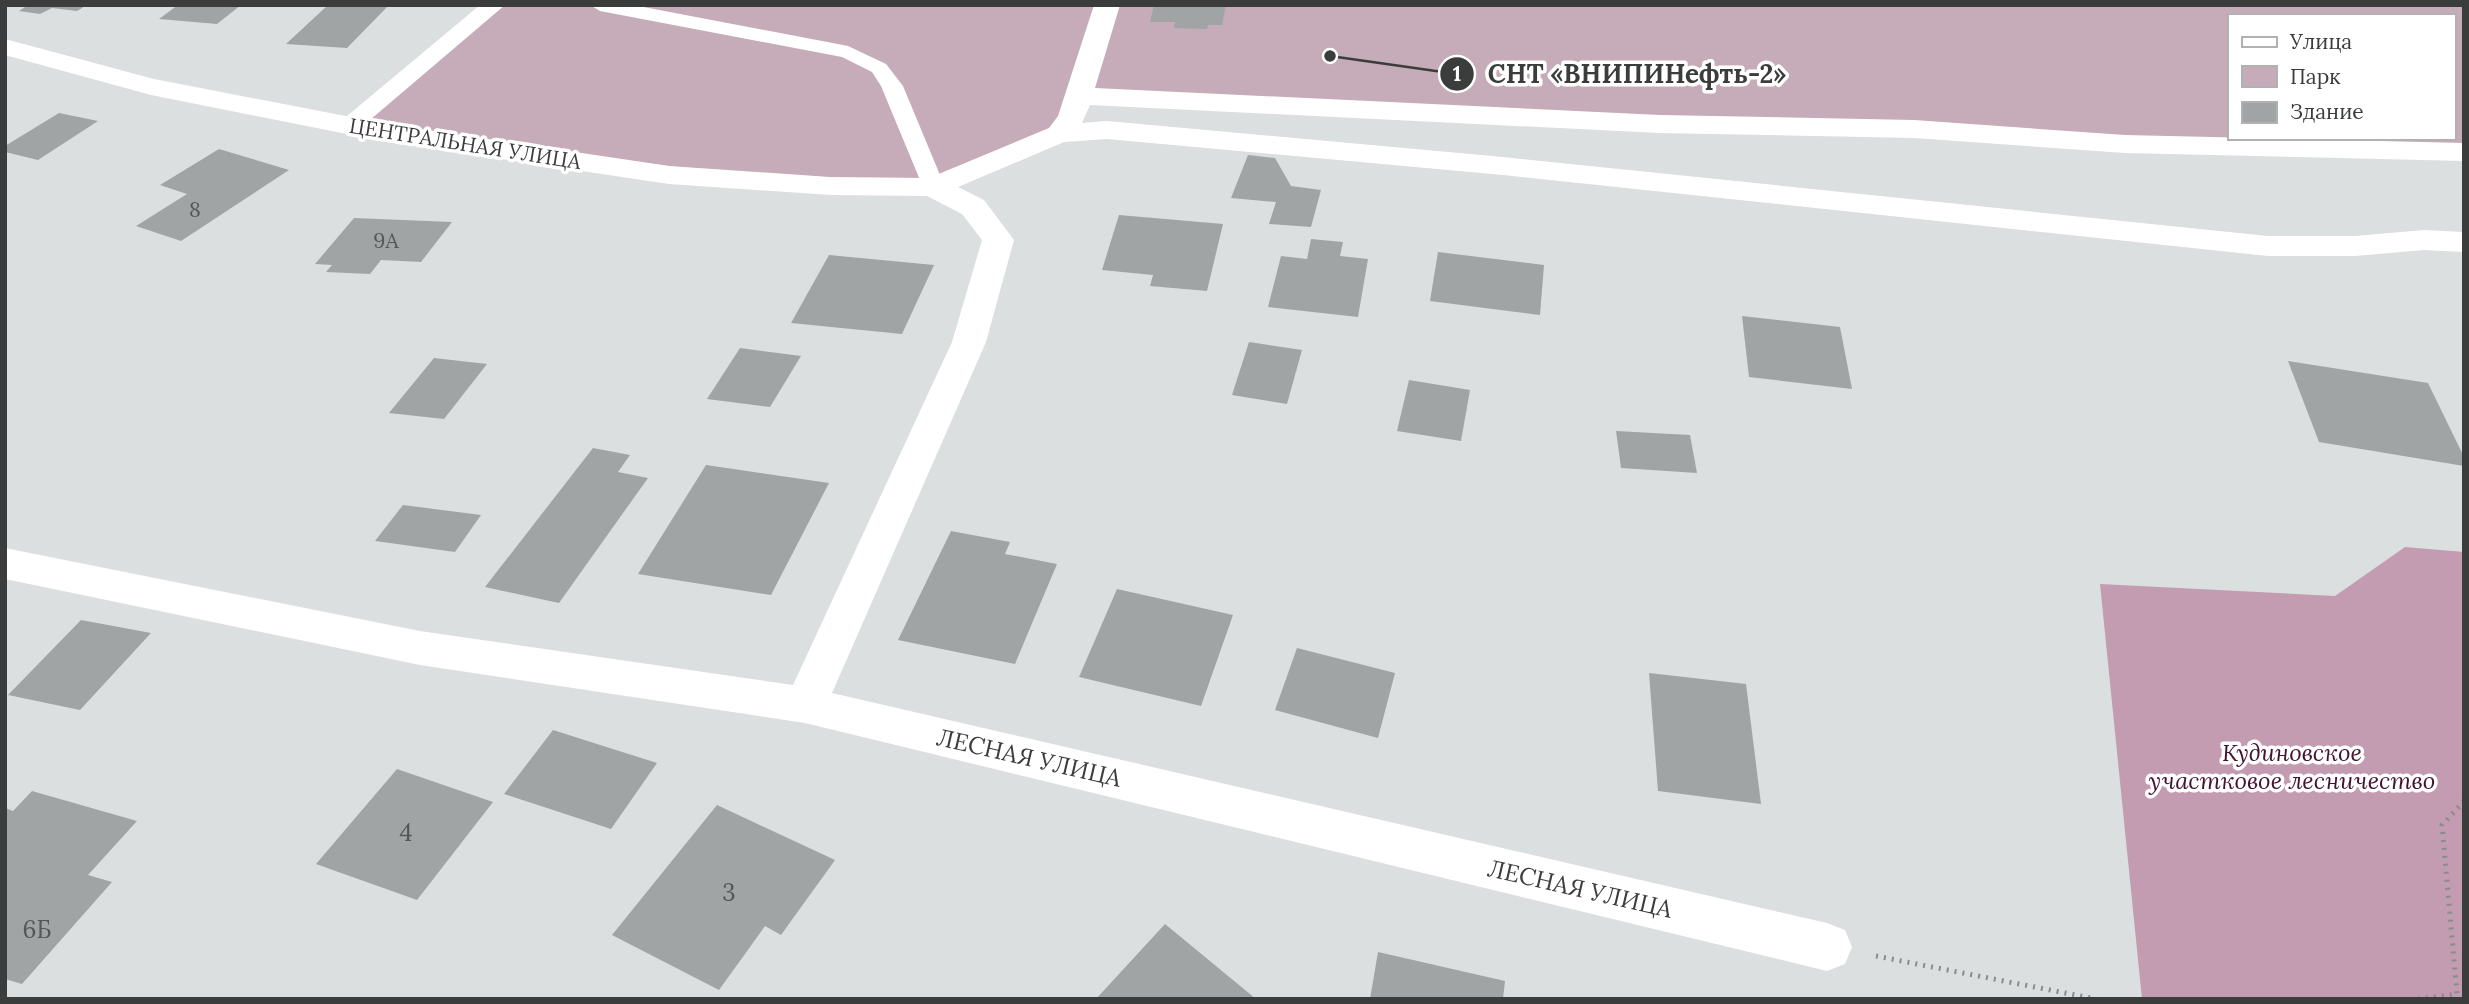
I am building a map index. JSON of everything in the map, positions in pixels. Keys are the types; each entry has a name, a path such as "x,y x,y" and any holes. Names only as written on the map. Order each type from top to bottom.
{"street":[{"path":"1059,134 1072,117 1107,5"},
{"name":"ЦЕНТРАЛЬНАЯ УЛИЦА","path":"5,47 151,86 349,126 669,175 830,186 933,187"},
{"path":"1078,96 1646,123 1914,129 2125,144 2464,152"},
{"path":"933,187 1059,134 1107,130 1503,166 2268,246 2355,246 2424,240 2464,242"},
{"path":"805,705 969,342 998,240 973,207 933,187"},
{"name":"ЛЕСНАЯ УЛИЦА","path":"5,563 420,648 805,705 1826,947"}],"lane":[{"path":"349,126 484,11 495,5"},
{"path":"600,5 848,52 879,68 892,86 933,187"}],"path":[{"path":"2418,999 2457,994 2442,825 2464,801"},
{"path":"1826,947 2096,999"}],"green space":[{"path":"495,5 2464,5 2464,152 1078,96 1072,117 933,187 830,186 349,126"},
{"name":"Кудиновское участковое лесничество","path":"2405,547 2464,552 2464,999 2142,999 2100,584 2335,596"}],"building":[{"path":"28,5 87,5 77,11 52,8 40,14 19,11"},
{"path":"178,5 241,5 217,24 159,19"},
{"path":"328,5 389,5 347,48 286,44"},
{"path":"1154,5 1226,5 1222,25 1208,25 1207,29 1174,28 1175,22 1150,22"},
{"path":"59,113 98,121 38,160 5,152 5,146"},
{"path":"219,149 289,170 181,241 136,226 187,194 160,185"},
{"path":"1248,155 1275,158 1291,186 1321,190 1311,227 1269,224 1276,202 1231,198"},
{"path":"1119,215 1223,224 1207,291 1150,286 1153,275 1102,270"},
{"path":"354,218 452,222 421,262 381,260 370,274 326,272 332,265 315,264"},
{"path":"1311,239 1343,242 1340,256 1368,259 1358,317 1268,307 1281,256 1307,259"},
{"path":"1438,252 1544,265 1540,315 1430,301"},
{"path":"829,255 934,265 902,334 791,323"},
{"path":"1742,316 1840,327 1852,389 1749,377"},
{"path":"1249,342 1302,350 1287,404 1232,395"},
{"path":"740,348 801,356 770,407 707,399"},
{"path":"434,358 487,364 444,419 389,413"},
{"path":"2288,361 2428,383 2464,457 2464,466 2319,442"},
{"path":"1409,380 1470,390 1461,441 1397,431"},
{"path":"1616,431 1690,435 1697,473 1621,468"},
{"path":"593,448 630,455 618,472 648,478 559,603 485,587"},
{"path":"706,465 829,483 771,595 638,574"},
{"path":"403,505 481,515 455,552 375,541"},
{"path":"951,531 1010,542 1005,554 1057,564 1015,664 898,640"},
{"path":"1117,589 1233,615 1201,706 1079,677"},
{"path":"81,620 151,633 80,710 8,695"},
{"path":"1297,648 1395,673 1378,738 1275,710"},
{"path":"1649,673 1746,684 1761,804 1658,791"},
{"path":"553,730 657,763 611,829 504,794"},
{"path":"397,769 493,802 417,900 316,864"},
{"path":"32,791 137,821 88,875 112,882 22,984 5,979 5,808 13,811"},
{"path":"717,805 835,860 781,935 765,926 719,990 612,935"},
{"path":"1165,924 1256,999 1096,999"},
{"path":"1378,952 1505,981 1503,999 1370,999"}],"place":[{"name":"СНТ «ВНИПИНефть-2»","path":"1330,56"}]}
